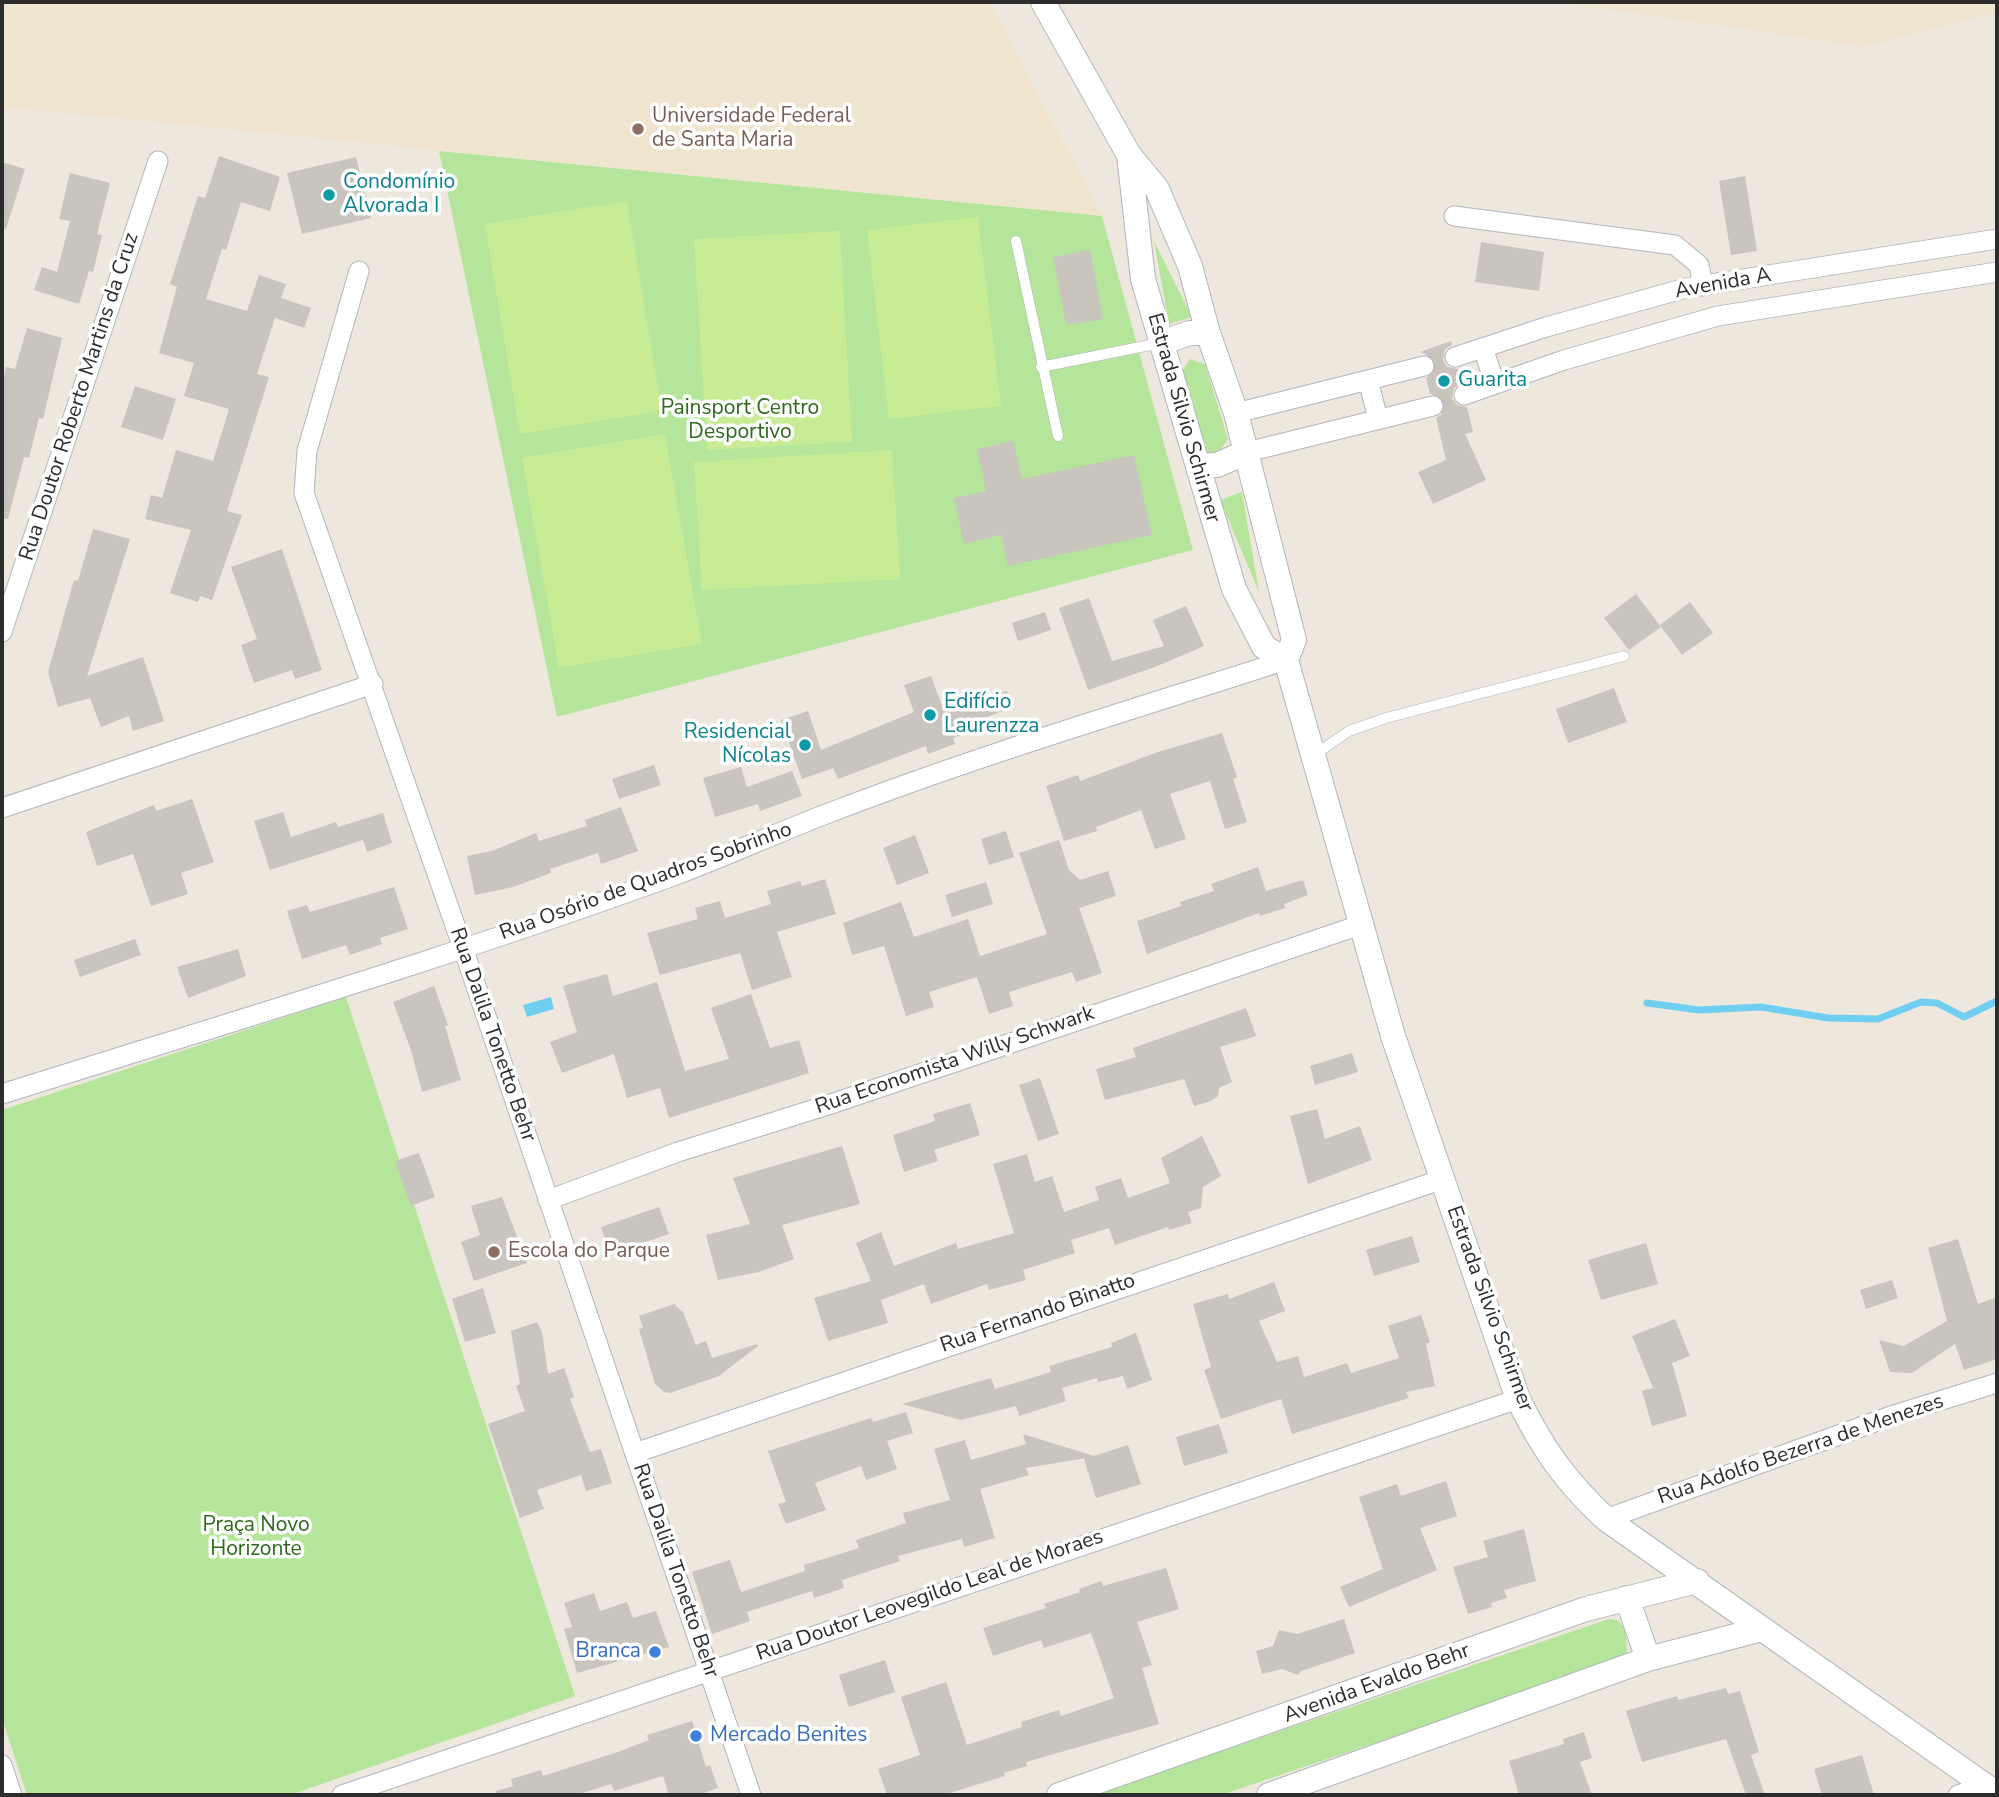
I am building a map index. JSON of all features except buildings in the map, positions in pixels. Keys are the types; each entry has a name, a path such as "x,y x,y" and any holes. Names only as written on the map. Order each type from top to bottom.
{"street":[{"name":"Estrada Silvio Schirmer","path":"1043,2 1129,155 1157,189 1190,266 1208,333 1236,413 1294,639 1286,660 1393,1036 1518,1399 1543,1448 1578,1493 1606,1519 1992,1790"},
{"name":"Estrada Silvio Schirmer","path":"1129,155 1143,279 1234,589 1264,647 1286,660"},
{"name":"Rua Doutor Roberto Martins da Cruz","path":"2,632 158,161"},
{"path":"1454,216 1675,245 1699,265 1703,286"},
{"name":"Avenida A","path":"1455,357 1546,327 1703,286 1997,239"},
{"name":"Rua Dalila Tonetto Behr","path":"359,271 307,451 304,493 373,684 751,1795"},
{"name":"Avenida A","path":"1464,395 1564,360 1718,316 1997,272"},
{"path":"1160,343 1190,333 1208,333"},
{"path":"1483,348 1495,384"},
{"path":"1236,413 1423,366"},
{"path":"1368,380 1378,419"},
{"path":"1198,466 1217,464 1247,453 1433,406"},
{"name":"Rua Osório de Quadros Sobrinho","path":"2,1094 463,948 679,874 835,810 1094,719 1176,697 1286,660"},
{"path":"2,808 373,684"},
{"name":"Rua Economista Willy Schwark","path":"548,1200 678,1152 828,1105 1363,924"},
{"name":"Rua Fernando Binatto","path":"635,1452 1443,1179"},
{"name":"Rua Adolfo Bezerra de Menezes","path":"1606,1519 1894,1415 1997,1383"},
{"name":"Rua Doutor Leovegildo Leal de Moraes","path":"342,1795 1518,1399"},
{"name":"Avenida Evaldo Behr","path":"1059,1795 1586,1609 1697,1581"},
{"path":"1627,1598 1648,1659"},
{"path":"1269,1795 1648,1659 1762,1629"},
{"path":"2,1765 12,1795"},
{"path":"1958,1795 1992,1790"}],"lane":[{"path":"1016,241 1058,436"},
{"path":"1041,367 1160,343"},
{"path":"1314,755 1349,731 1386,718 1624,656"}],"shaded area":[{"name":"Universidade Federal de Santa Maria","path":"2,2 989,2 1102,216 2,107"},
{"path":"1557,2 1997,2 1997,12 1865,47"}],"green space":[{"name":"Painsport Centro Desportivo","path":"439,151 1102,216 1193,550 557,717"},
{"path":"627,201 662,411 520,434 485,224"},
{"path":"978,217 1001,406 889,419 867,230"},
{"path":"840,231 852,442 707,450 694,239"},
{"path":"1154,241 1192,317 1169,324"},
{"path":"1190,359 1205,364 1228,439 1218,453 1209,453 1203,447 1181,373"},
{"path":"665,434 702,644 559,668 522,458"},
{"path":"892,450 900,579 702,590 694,462"},
{"path":"1242,492 1259,592 1220,500"},
{"name":"Praça Novo Horizonte","path":"346,997 575,1696 290,1795 27,1795 2,1718 2,1110"},
{"path":"1609,1619 1617,1620 1626,1629 1627,1658 1221,1795 1092,1795"}],"water":[{"path":"551,997 554,1009 527,1017 523,1005"}],"waterway":[{"path":"1647,1003 1699,1010 1761,1007 1828,1018 1878,1019 1921,1002 1937,1003 1964,1017 1997,1001"}],"tunnel":[{"path":"1424,366 1455,357"},
{"path":"1433,406 1464,395"}],"place":[{"name":"Universidade Federal de Santa Maria","path":"638,129"},
{"name":"Condomínio Alvorada I","path":"329,195"},
{"name":"Guarita","path":"1444,381"},
{"name":"Edifício Laurenzza","path":"930,715"},
{"name":"Residencial Nícolas","path":"805,745"},
{"name":"Escola do Parque","path":"494,1252"},
{"name":"Branca","path":"655,1652"},
{"name":"Mercado Benites","path":"696,1736"}]}
